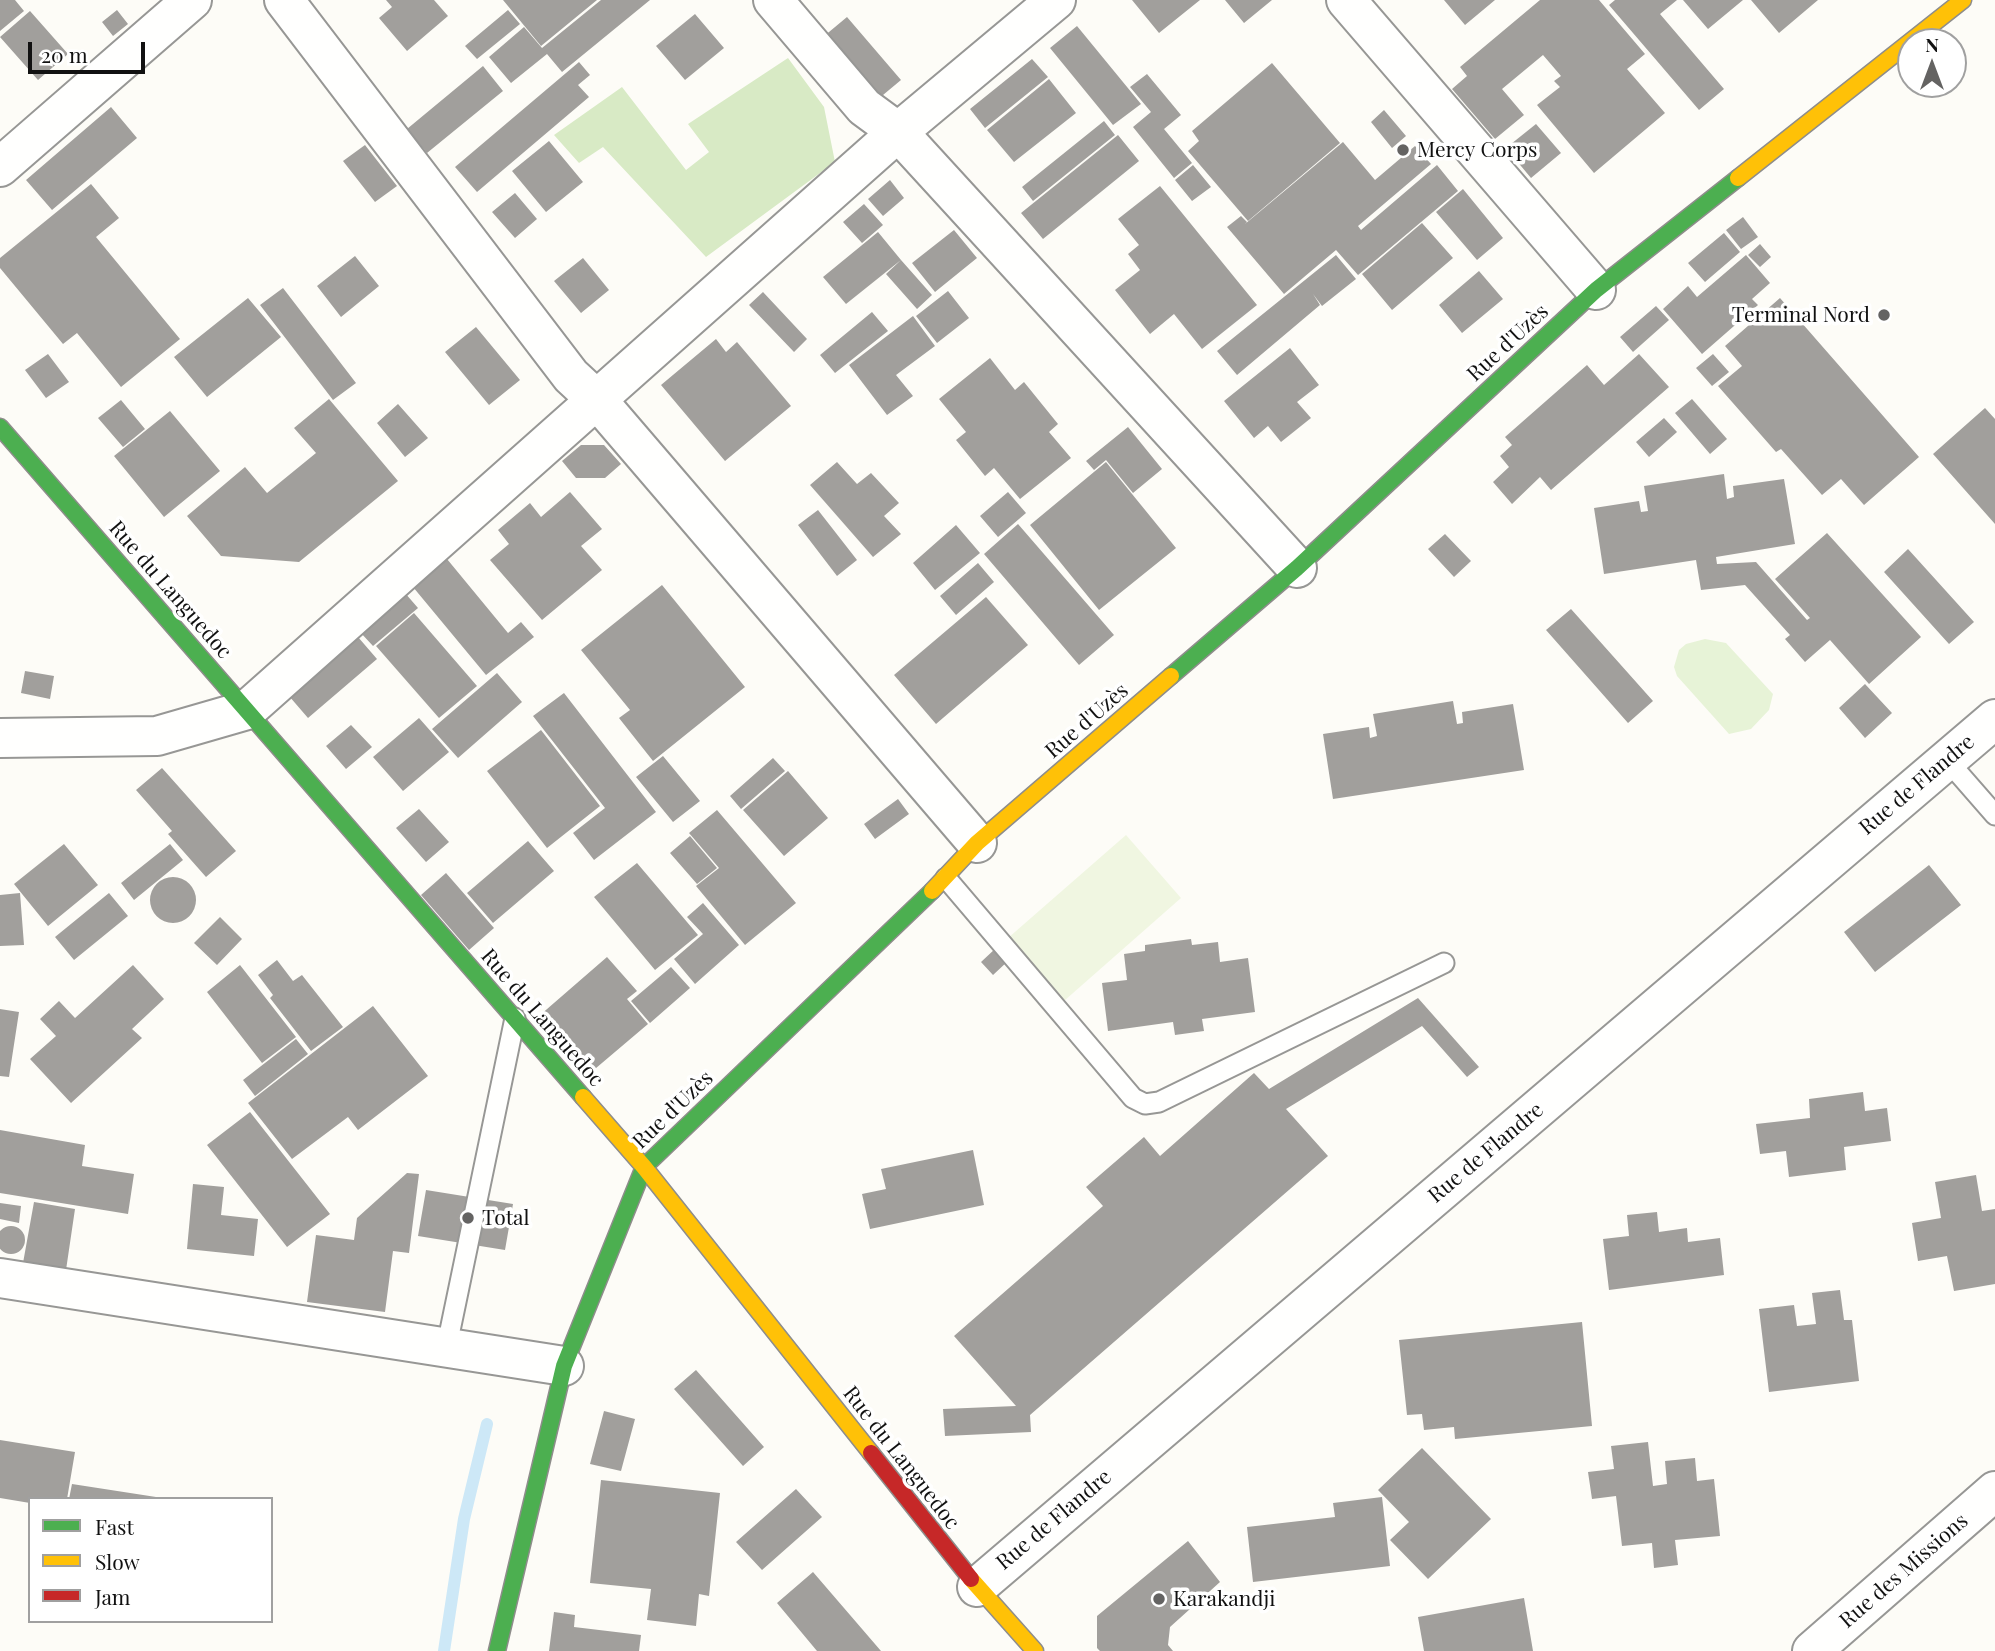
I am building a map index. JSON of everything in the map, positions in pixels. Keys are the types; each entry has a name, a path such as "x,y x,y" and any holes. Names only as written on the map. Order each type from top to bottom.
{"street":[{"path":"0,167 192,0"},
{"path":"284,0 571,376 598,401 977,843"},
{"path":"774,0 864,107 898,132 1297,568"},
{"path":"0,738 157,736 247,710 898,132 1056,0"},
{"path":"1346,0 1596,290"},
{"name":"Rue d'Uzès","path":"497,1651 564,1366 644,1167 946,878 977,843 1297,568 1596,290 1963,0"},
{"name":"Rue du Languedoc","path":"0,428 644,1167 977,1587 1035,1651"},
{"name":"Rue de Flandre","path":"977,1587 1995,719"},
{"path":"0,1278 447,1345 564,1366"},
{"name":"Rue des Missions","path":"1812,1651 1995,1491"}],"lane":[{"path":"1947,760 1995,815"},
{"path":"946,878 1133,1098 1144,1104 1159,1102 1444,963"},
{"path":"447,1345 515,1018"}],"green space":[{"path":"788,58 824,107 835,162 706,257 603,147 579,163 554,135 622,87 686,170 709,152 688,124"},
{"path":"1705,639 1726,643 1773,694 1769,710 1751,729 1729,734 1677,676 1674,667 1679,650 1686,644"},
{"path":"1126,835 1181,898 1056,1008 1000,945"}],"building":[{"path":"0,0 15,0 24,11 0,31"},
{"path":"386,0 434,0 448,16 407,51 379,18 392,7"},
{"path":"503,0 597,0 541,46"},
{"path":"601,0 650,0 562,72 547,54 511,83 489,57 524,27 542,48"},
{"path":"1132,0 1200,0 1159,33"},
{"path":"1225,0 1272,0 1244,23"},
{"path":"1444,0 1495,0 1465,25"},
{"path":"1540,0 1599,0 1645,54 1627,69 1665,113 1594,173 1537,105 1560,87 1554,81 1561,76 1543,55 1502,89 1524,115 1495,139 1452,89 1467,76 1460,67"},
{"path":"1615,0 1677,0 1660,14 1724,89 1699,110 1609,5"},
{"path":"1683,0 1743,0 1708,29"},
{"path":"1751,0 1818,0 1779,33"},
{"path":"117,10 128,24 113,36 102,22"},
{"path":"508,10 520,24 477,59 465,46"},
{"path":"30,11 68,54 38,80 0,37"},
{"path":"695,14 724,48 685,80 656,46"},
{"path":"847,17 901,80 877,100 823,37"},
{"path":"1077,26 1141,104 1113,125 1050,48"},
{"path":"1032,59 1048,77 985,128 970,109"},
{"path":"579,62 590,75 578,85 589,97 477,192 455,167"},
{"path":"1272,63 1340,143 1248,221 1188,151 1199,141 1192,131"},
{"path":"483,66 503,91 427,153 407,129"},
{"path":"1147,74 1181,115 1164,129 1192,163 1174,178 1133,127 1151,112 1130,87"},
{"path":"1049,79 1076,113 1014,162 987,130"},
{"path":"111,107 137,138 52,210 26,180"},
{"path":"1384,110 1406,136 1392,148 1371,122"},
{"path":"1104,121 1115,135 1033,201 1022,187"},
{"path":"1536,124 1561,153 1531,178 1506,148"},
{"path":"1118,135 1139,161 1043,239 1021,213"},
{"path":"549,141 583,182 546,212 512,171"},
{"path":"1343,142 1375,180 1415,146 1431,164 1358,226 1361,230 1437,165 1458,191 1358,275 1336,250 1284,294 1227,227 1241,216 1247,222 1245,224"},
{"path":"365,145 397,186 375,202 343,161"},
{"path":"1193,165 1211,187 1192,201 1175,180"},
{"path":"890,180 904,198 883,216 868,199"},
{"path":"91,184 119,218 96,237 180,339 121,387 77,333 63,344 0,268 0,258"},
{"path":"1160,186 1257,305 1202,349 1174,314 1150,334 1115,290 1140,270 1128,254 1139,245 1118,219"},
{"path":"1463,189 1503,238 1477,260 1436,212"},
{"path":"515,193 537,219 515,238 492,212"},
{"path":"864,204 883,225 862,243 843,222"},
{"path":"1743,217 1758,237 1741,249 1726,230"},
{"path":"1422,223 1453,258 1392,310 1362,274"},
{"path":"954,230 977,258 935,292 912,263"},
{"path":"878,232 901,260 846,304 823,277"},
{"path":"1724,233 1740,252 1705,282 1688,263"},
{"path":"1760,244 1771,257 1760,267 1748,255"},
{"path":"1336,255 1356,279 1322,306 1313,294 1320,305 1237,375 1217,351"},
{"path":"1746,255 1770,283 1752,299 1758,305 1702,354 1663,309 1688,286 1697,297"},
{"path":"355,256 379,286 341,317 317,286"},
{"path":"583,258 609,290 581,313 554,281"},
{"path":"901,260 932,295 917,309 886,274"},
{"path":"1479,271 1503,299 1462,333 1439,305"},
{"path":"283,288 356,383 333,400 260,305"},
{"path":"948,291 969,318 937,343 916,316"},
{"path":"763,292 807,339 794,352 749,305"},
{"path":"248,298 281,337 207,397 174,357"},
{"path":"1780,298 1919,457 1864,505 1841,479 1822,495 1781,449 1776,452 1718,386 1742,366 1725,346"},
{"path":"1656,306 1669,320 1633,352 1620,337"},
{"path":"872,312 888,331 835,373 820,355"},
{"path":"913,316 935,346 896,375 913,396 887,415 849,365"},
{"path":"476,327 520,380 489,405 445,352"},
{"path":"716,339 726,352 737,342 791,406 725,461 661,385"},
{"path":"1290,348 1319,385 1297,402 1311,418 1281,442 1268,426 1254,438 1224,401"},
{"path":"48,354 69,382 46,398 25,370"},
{"path":"1639,354 1669,387 1551,490 1540,477 1512,504 1493,482 1509,467 1500,456 1512,445 1505,437 1587,365 1604,385"},
{"path":"1713,354 1729,372 1712,386 1696,368"},
{"path":"990,358 1015,390 1024,382 1058,424 1049,432 1071,458 1020,499 994,468 985,476 956,440 966,432 939,399"},
{"path":"329,399 398,481 299,562 221,556 187,516 245,467 267,493 316,453 294,428"},
{"path":"1692,399 1727,439 1710,454 1675,413"},
{"path":"121,400 145,429 123,447 98,418"},
{"path":"398,404 428,438 405,457 377,423"},
{"path":"1985,408 1995,419 1995,524 1933,454"},
{"path":"170,411 220,471 164,517 114,456"},
{"path":"1664,418 1677,432 1649,457 1636,442"},
{"path":"1128,427 1162,469 1133,493 1106,460 1094,470 1086,461"},
{"path":"581,445 604,445 621,464 605,478 576,478 562,461"},
{"path":"837,462 857,484 871,473 899,503 884,516 901,534 873,557 810,485"},
{"path":"1106,462 1176,548 1099,610 1030,525"},
{"path":"1724,474 1727,499 1734,497 1733,486 1784,479 1795,544 1716,557 1717,564 1756,562 1807,620 1810,618 1775,579 1827,533 1921,637 1869,684 1830,640 1805,662 1785,639 1790,635 1745,585 1701,590 1696,560 1604,574 1594,508 1639,501 1641,512 1648,511 1644,486"},
{"path":"570,492 602,529 581,546 602,570 542,620 490,560 509,544 498,530 530,503 541,517"},
{"path":"1008,492 1026,513 998,537 980,516"},
{"path":"818,510 857,560 837,576 798,525"},
{"path":"1018,524 1114,635 1079,665 984,554"},
{"path":"956,525 980,553 935,590 913,563"},
{"path":"1445,534 1471,561 1454,577 1428,549"},
{"path":"1908,549 1974,622 1949,644 1884,572"},
{"path":"447,559 508,633 521,622 534,637 486,675 413,587"},
{"path":"978,563 994,582 956,615 940,596"},
{"path":"662,585 745,687 653,761 619,718 630,710 581,650"},
{"path":"405,593 418,608 373,646 360,632"},
{"path":"986,597 1028,645 936,724 894,675"},
{"path":"1571,609 1653,701 1628,723 1546,630"},
{"path":"414,613 477,686 439,718 376,646"},
{"path":"358,637 377,659 308,718 289,696"},
{"path":"25,671 54,676 50,699 21,693"},
{"path":"497,673 522,702 458,758 432,729"},
{"path":"1865,684 1892,713 1865,738 1839,708"},
{"path":"564,693 656,812 594,860 573,833 605,808 533,716"},
{"path":"1453,701 1457,724 1463,723 1462,712 1513,704 1524,770 1333,799 1323,734 1369,727 1370,738 1377,736 1373,714"},
{"path":"419,718 449,752 403,791 373,757"},
{"path":"351,725 372,747 346,769 326,746"},
{"path":"541,730 600,806 547,848 487,771"},
{"path":"663,756 700,801 673,822 636,777"},
{"path":"773,758 785,771 741,809 730,796"},
{"path":"162,768 236,851 206,877 168,834 172,831 136,790"},
{"path":"788,771 828,818 784,856 743,810"},
{"path":"898,799 909,814 875,839 864,824"},
{"path":"419,809 449,842 426,862 396,828"},
{"path":"717,810 796,903 745,945 696,886 719,868 689,833"},
{"path":"690,836 717,868 697,884 670,853"},
{"path":"528,841 554,871 493,923 467,893"},
{"path":"64,844 98,885 48,926 14,884"},
{"path":"170,844 183,860 134,900 121,883"},
{"path":"637,863 698,935 655,970 594,897"},
{"path":"1929,865 1961,905 1875,972 1844,932"},
{"path":"446,873 494,928 469,950 421,895"},
{"path":"173,877 189,884 196,900 189,916 173,923 157,916 150,900 157,884"},
{"path":"20,893 24,945 0,946 0,895"},
{"path":"109,893 128,916 74,960 55,937"},
{"path":"703,903 739,945 695,984 674,959 703,934 687,917"},
{"path":"220,917 242,939 217,965 194,943"},
{"path":"1191,939 1192,945 1218,942 1220,962 1248,958 1255,1012 1202,1019 1204,1031 1175,1035 1173,1022 1108,1031 1102,983 1127,980 1124,954 1145,951 1145,945"},
{"path":"996,948 1008,961 993,975 981,962"},
{"path":"607,957 637,991 627,999 648,1024 589,1074 539,1016"},
{"path":"277,960 293,981 302,975 343,1027 311,1051 270,998 273,995 258,975"},
{"path":"133,965 164,999 132,1029 142,1038 71,1103 30,1059 56,1036 40,1019 59,1001 75,1018"},
{"path":"240,965 296,1037 262,1063 207,992"},
{"path":"671,967 690,988 650,1023 631,1001"},
{"path":"1418,998 1479,1067 1467,1077 1422,1026 1286,1109 1328,1156 1030,1415 1031,1432 945,1436 943,1409 1016,1406 954,1336 1103,1206 1086,1187 1144,1137 1160,1156 1254,1073 1269,1089"},
{"path":"373,1006 428,1076 358,1130 348,1117 292,1159 248,1103"},
{"path":"0,1009 19,1012 9,1077 0,1076"},
{"path":"296,1039 308,1054 255,1096 243,1080"},
{"path":"1863,1092 1865,1111 1887,1108 1891,1141 1844,1147 1846,1170 1789,1177 1786,1151 1760,1154 1756,1124 1810,1118 1809,1099"},
{"path":"250,1112 330,1214 287,1247 207,1145"},
{"path":"0,1130 85,1145 82,1166 134,1174 128,1214 0,1193"},
{"path":"973,1150 984,1205 870,1229 862,1194 886,1189 881,1169"},
{"path":"407,1173 419,1174 409,1253 393,1251 385,1312 307,1302 316,1235 354,1240 357,1218"},
{"path":"1976,1175 1982,1211 1995,1209 1995,1284 1954,1291 1947,1256 1918,1261 1912,1223 1941,1218 1935,1182"},
{"path":"193,1184 224,1187 221,1215 258,1219 254,1256 187,1249"},
{"path":"426,1190 513,1204 505,1250 418,1236"},
{"path":"34,1202 75,1209 66,1270 23,1263"},
{"path":"0,1203 21,1206 19,1223 0,1219"},
{"path":"1657,1212 1659,1232 1687,1228 1688,1242 1720,1238 1724,1275 1609,1290 1603,1239 1629,1236 1627,1215"},
{"path":"6,1227 16,1227 24,1235 24,1245 16,1253 6,1253 -1,1247 -1,1233"},
{"path":"1840,1290 1844,1320 1852,1320 1859,1381 1769,1392 1759,1309 1794,1305 1797,1326 1816,1324 1812,1293"},
{"path":"1582,1322 1592,1426 1455,1439 1454,1427 1424,1430 1422,1414 1407,1415 1399,1340"},
{"path":"696,1370 764,1447 743,1466 674,1389"},
{"path":"604,1411 635,1419 621,1471 590,1464"},
{"path":"0,1440 75,1452 67,1497 28,1497 28,1503 0,1498"},
{"path":"1648,1442 1653,1486 1667,1484 1665,1461 1695,1458 1697,1481 1714,1479 1720,1536 1675,1540 1678,1565 1654,1568 1652,1543 1622,1546 1616,1496 1592,1499 1588,1472 1614,1469 1611,1446"},
{"path":"1422,1448 1491,1519 1428,1579 1390,1540 1409,1522 1378,1490"},
{"path":"601,1480 720,1493 709,1596 699,1594 696,1626 647,1620 651,1589 590,1583"},
{"path":"72,1484 156,1497 69,1497"},
{"path":"796,1489 822,1517 762,1570 736,1542"},
{"path":"1382,1497 1390,1566 1253,1582 1247,1527 1335,1517 1333,1503"},
{"name":"Karakandji","path":"1188,1541 1220,1582 1170,1627 1168,1645 1173,1651 1100,1651 1097,1648 1097,1616"},
{"path":"813,1572 881,1651 817,1651 777,1603"},
{"path":"1524,1598 1533,1651 1424,1651 1418,1617"},
{"path":"554,1612 575,1615 574,1627 641,1635 639,1651 549,1651"}],"waterway":[{"path":"444,1651 464,1519 487,1424"}],"traffic: fast":[{"path":"1171,676 1297,568 1596,290 1738,178"},
{"path":"0,427 583,1097"},
{"path":"497,1651 564,1366 644,1167 932,891"}],"traffic: slow":[{"path":"1738,178 1963,0"},
{"path":"932,891 977,843 1171,676"},
{"path":"583,1097 644,1167 871,1453"},
{"path":"971,1579 1035,1651"}],"traffic: jam":[{"path":"871,1453 971,1579"}],"place":[{"name":"Mercy Corps","path":"1403,150"},
{"name":"Terminal Nord","path":"1884,315"},
{"name":"Total","path":"468,1218"},
{"name":"Karakandji","path":"1159,1599"}]}
